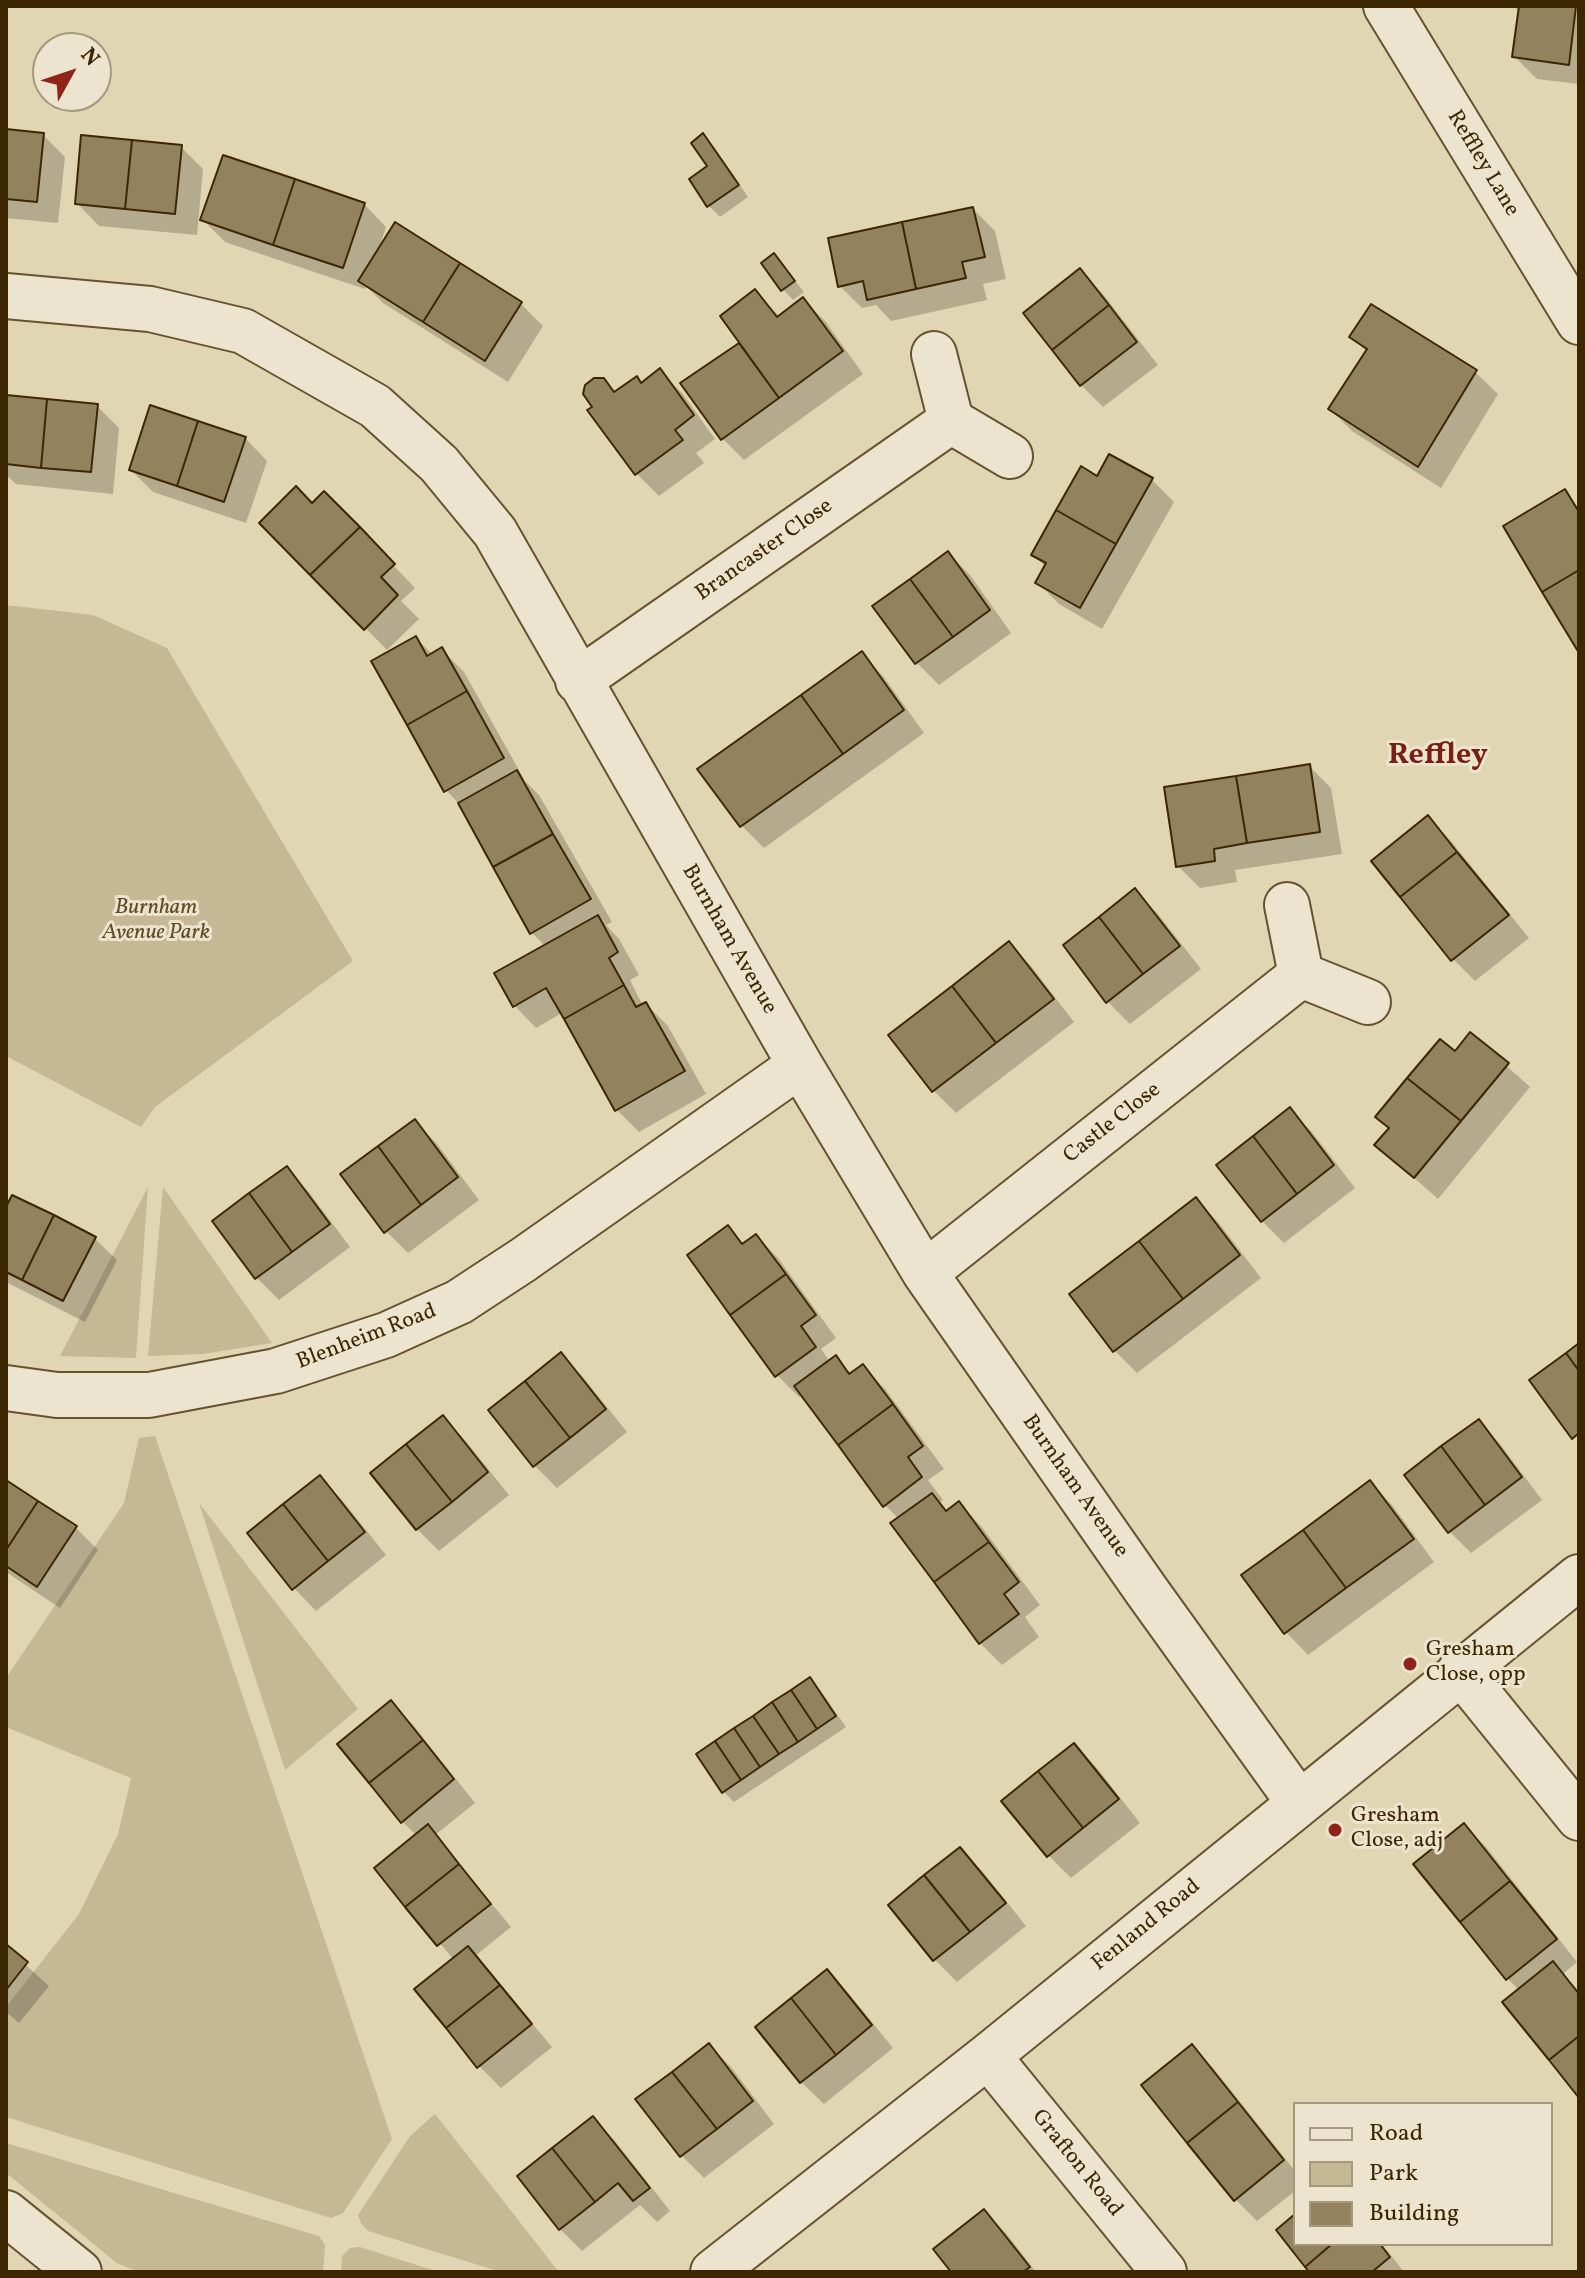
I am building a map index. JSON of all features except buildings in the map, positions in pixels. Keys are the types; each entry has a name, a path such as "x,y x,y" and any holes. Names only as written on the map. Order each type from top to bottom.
{"street":[{"name":"Reffley Lane","path":"1386,6 1579,322"},
{"name":"Burnham Avenue","path":"6,296 150,309 243,331 375,406 439,464 495,532 800,1065 925,1273 1299,1803"},
{"path":"934,354 951,421 1010,456"},
{"name":"Brancaster Close","path":"578,681 951,421"},
{"path":"1287,905 1301,975 1368,1002"},
{"name":"Castle Close","path":"925,1273 1301,975"},
{"name":"Blenheim Road","path":"6,1388 57,1395 149,1395 276,1371 386,1335 459,1302 800,1065"},
{"name":"Fenland Road","path":"713,2272 988,2056 1579,1577"},
{"path":"1460,1671 1579,1818"},
{"name":"Grafton Road","path":"988,2056 1164,2272"},
{"path":"6,2213 79,2272"}],"green space":[{"name":"Burnham Avenue Park","path":"6,605 93,615 167,648 353,961 155,1107 141,1127 6,1056"},
{"path":"148,1187 136,1358 60,1356"},
{"path":"163,1187 272,1343 203,1354 148,1356"},
{"path":"155,1436 392,2139 343,2213 331,2218 6,2117 6,2007 79,1914 118,1834 131,1778 6,1727 6,1678 124,1503 139,1438"},
{"path":"199,1503 358,1709 285,1770"},
{"path":"435,2114 559,2272 501,2272 368,2231 361,2223 358,2215 410,2136"},
{"path":"6,2143 319,2236 325,2245 323,2272 138,2272 117,2263 6,2173"},
{"path":"360,2247 439,2272 341,2272 342,2256 350,2248"}],"place":[{"name":"Gresham Close, opp","path":"1410,1664"},
{"name":"Gresham Close, adj","path":"1335,1830"}],"district":[{"name":"Reffley","path":"1438,757"}]}
